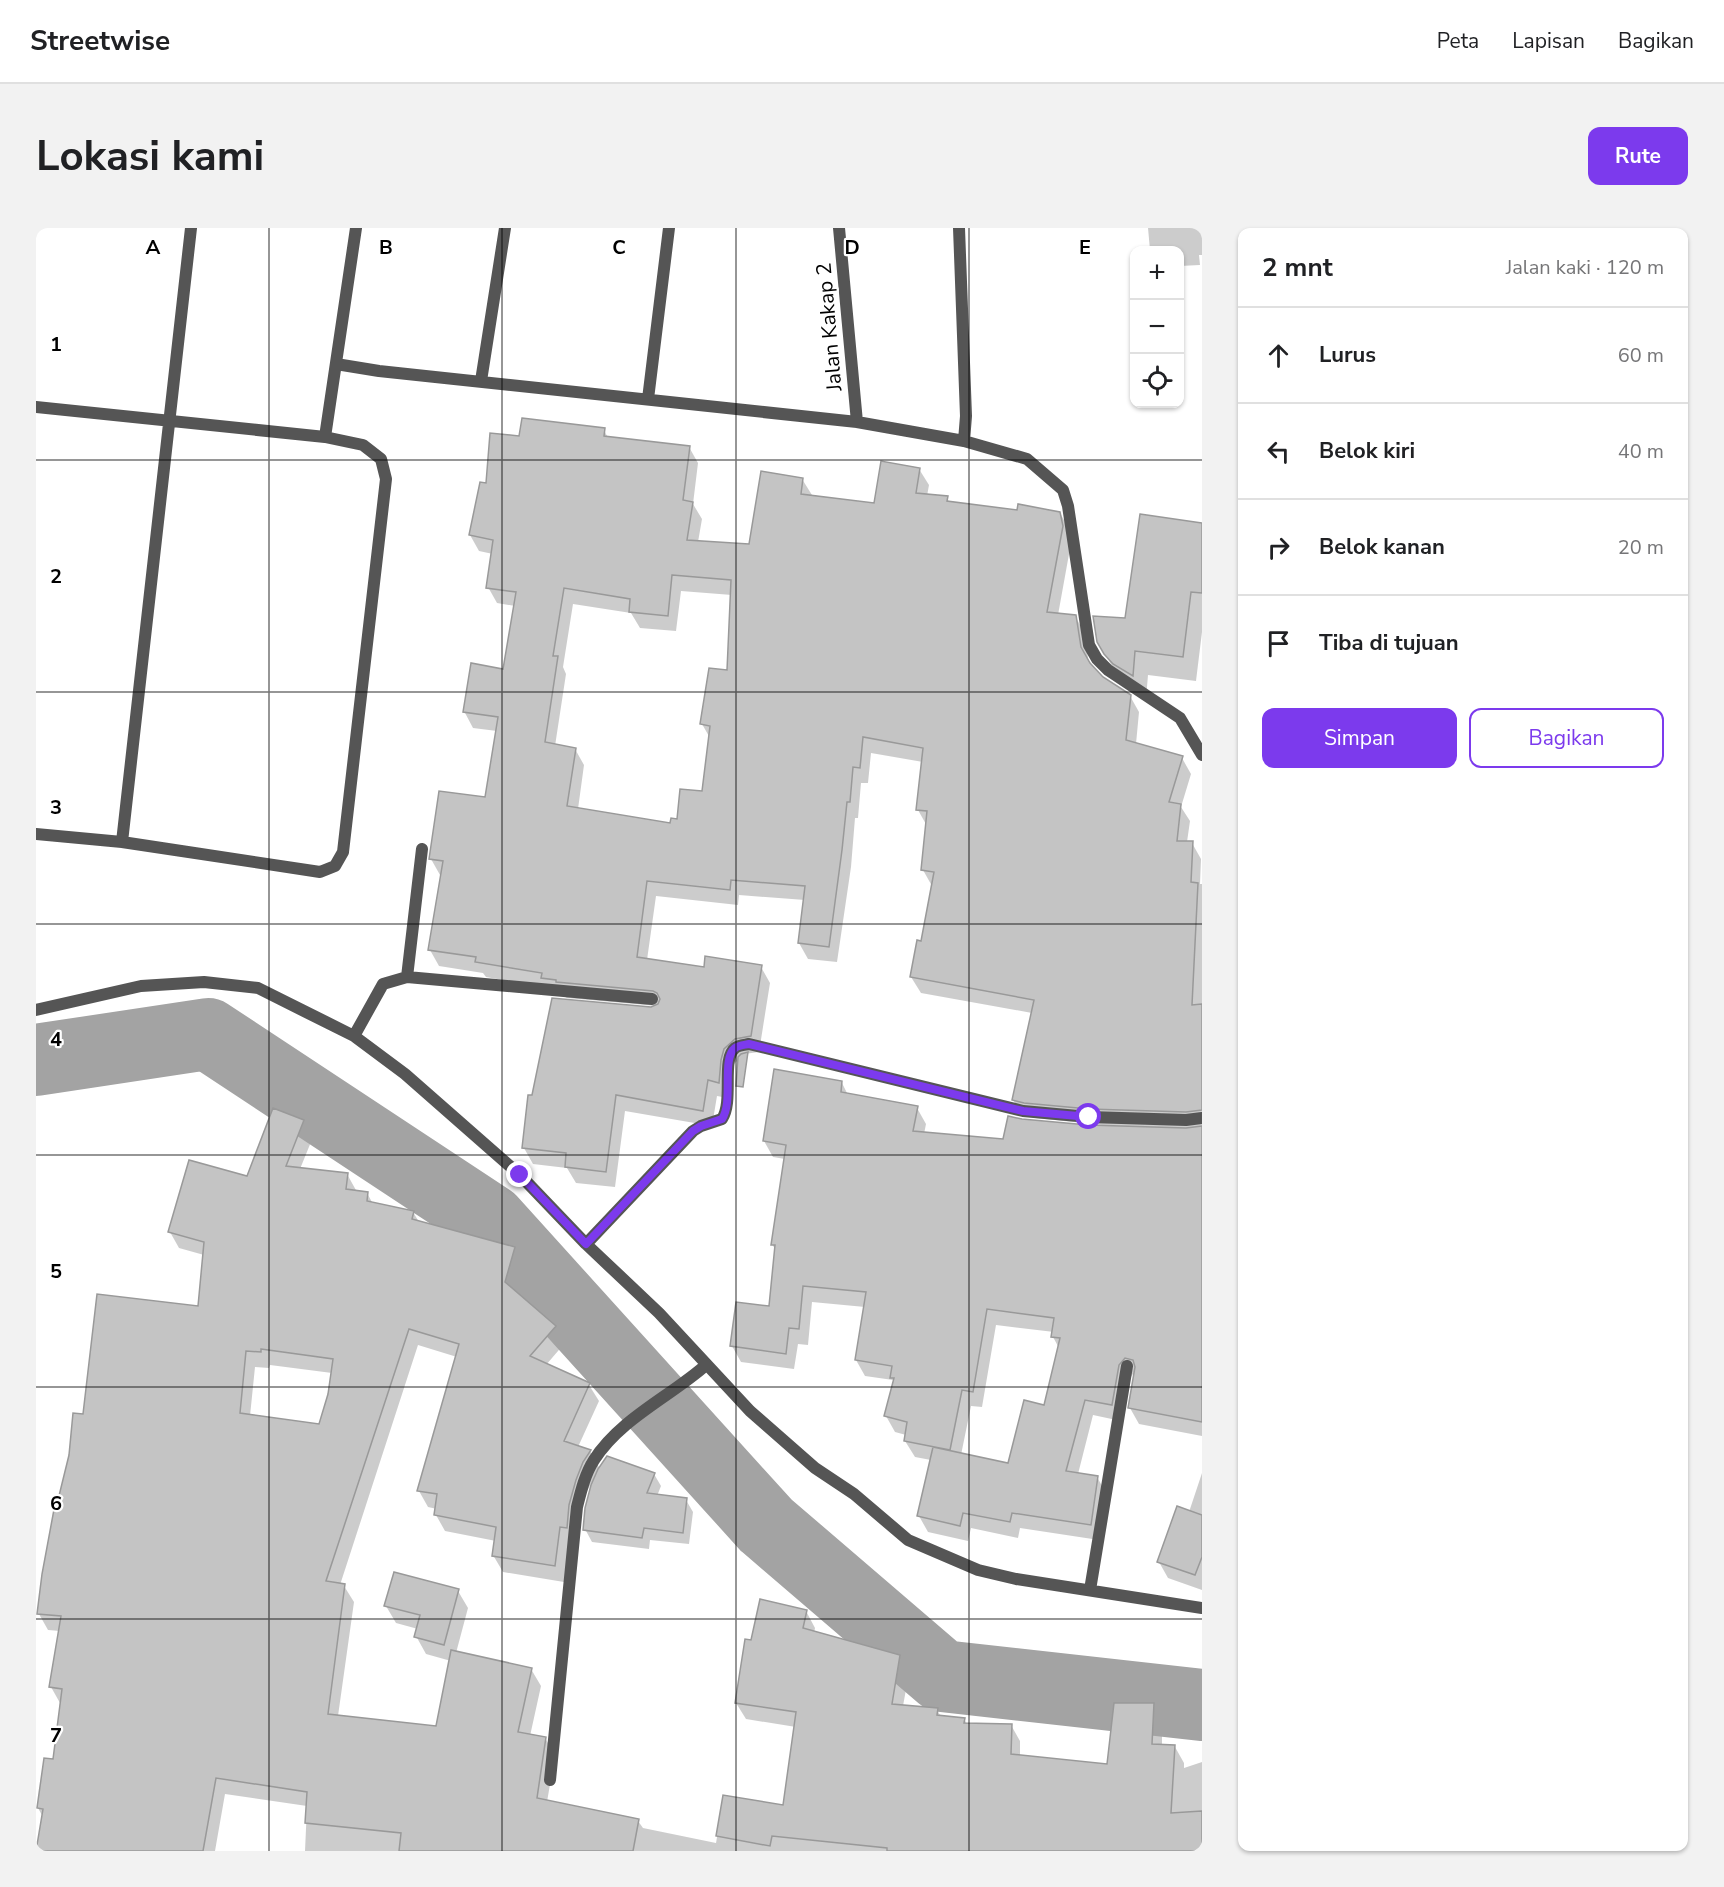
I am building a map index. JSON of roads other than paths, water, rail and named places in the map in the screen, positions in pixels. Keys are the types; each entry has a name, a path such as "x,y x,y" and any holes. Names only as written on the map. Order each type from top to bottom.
{"street":[{"path":"122,842 191,228"},
{"path":"325,437 356,228"},
{"path":"481,381 506,228"},
{"path":"648,399 669,228"},
{"name":"Jalan Kakap 2","path":"839,228 857,422"},
{"path":"959,228 966,416 964,441"},
{"path":"336,364 857,422 964,441 1027,459 1063,490 1068,506 1089,645 1097,659 1108,670 1180,718 1202,755"},
{"path":"36,407 325,437 363,445 381,459 386,479 343,852 335,866 320,872 122,842 36,834"},
{"path":"407,977 422,849"},
{"path":"354,1036 383,984 407,977 652,999"},
{"path":"36,1010 141,986 204,982 258,988 354,1036 405,1074 520,1175 586,1244 659,1313 750,1411 814,1468 854,1494 908,1540 978,1570 1016,1579 1202,1608"},
{"path":"586,1244 693,1131 722,1119 728,1100 729,1055 734,1049 749,1044 1023,1111 1100,1117 1186,1120 1202,1118"},
{"path":"550,1780 577,1508 583,1483 594,1460 607,1443 641,1413 689,1380 706,1365"},
{"path":"1090,1590 1127,1366"}],"waterway":[{"path":"36,1060 208,1034 490,1220 766,1525 942,1676 1202,1705"}]}
